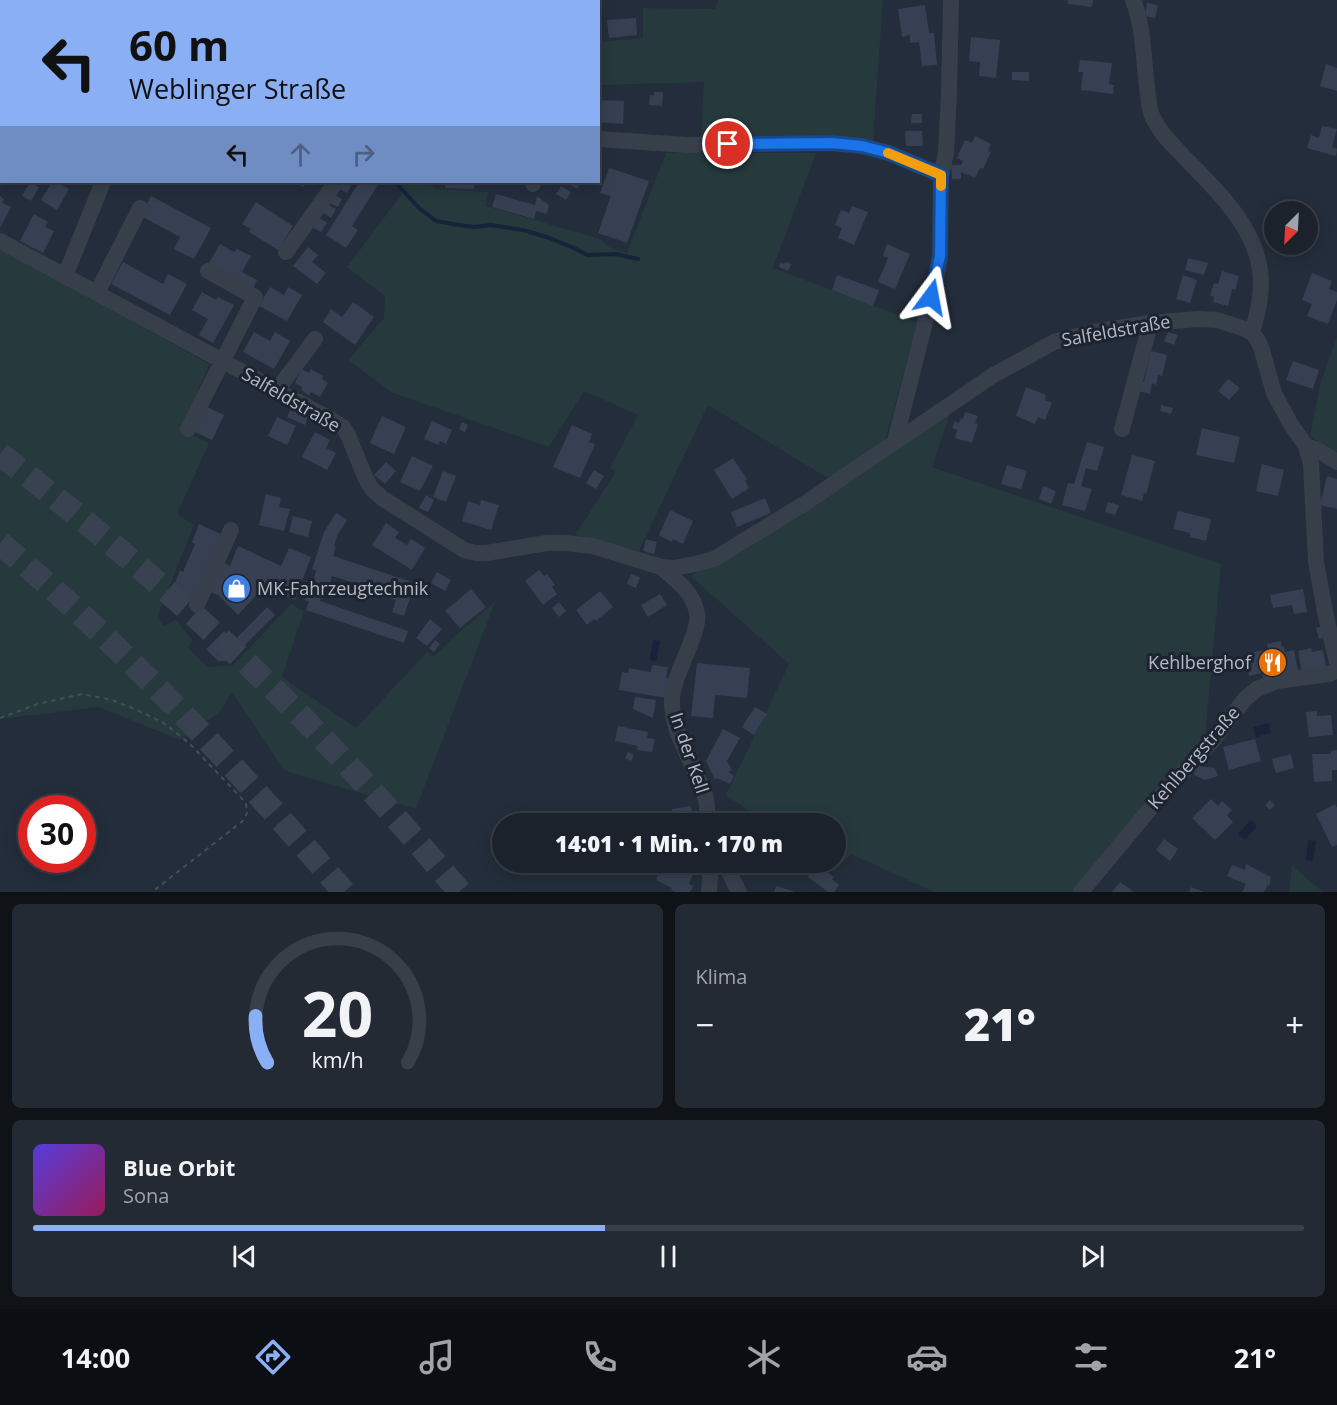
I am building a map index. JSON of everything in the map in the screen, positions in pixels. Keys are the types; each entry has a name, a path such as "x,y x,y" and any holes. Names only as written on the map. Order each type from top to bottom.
{"street":[{"path":"895,441 940,256 941,175 946,153 950,94 951,0"},
{"path":"1133,0 1140,21 1151,112 1167,140 1236,214 1259,257 1260,296 1252,333 1261,347 1274,393 1290,423 1306,446 1311,464 1316,562 1337,662"},
{"path":"600,139 687,145 832,143 862,146 889,153 941,175"},
{"path":"64,276 103,183"},
{"path":"286,252 335,183"},
{"path":"97,293 140,208"},
{"name":"Salfeldstraße","path":"0,241 343,427 372,489 382,498 464,550 486,553 547,543 565,543 593,546 661,567 674,568 714,558 804,504 992,376 1054,342 1080,334 1149,323 1198,319 1231,323 1252,333"},
{"name":"Salfeldstraße","path":"208,271 255,297 223,361"},
{"path":"1122,429 1149,323"},
{"path":"277,390 315,339"},
{"path":"188,429 223,361"},
{"path":"1306,446 1318,450 1337,462"},
{"path":"197,605 231,530"},
{"name":"Salfeldstraße","path":"661,567 687,591 698,615"},
{"name":"In der Kell","path":"698,615 694,633 679,670 672,701 675,725 705,796 707,813"},
{"name":"Kehlbergstraße","path":"1081,892 1159,798 1213,740 1245,699 1257,689 1277,681 1329,674 1337,670"},
{"path":"709,892 710,873"},
{"path":"730,873 739,892"}],"path":[{"path":"0,718 38,704 82,694 112,700 146,714 173,730 189,743 246,803 247,813 244,820 152,892"}],"shaded area":[{"path":"718,0 883,0 873,141 819,136 701,136 704,82 600,86 600,42 643,38 643,8 715,9"},
{"path":"666,153 816,153 773,268 917,322 886,438 829,479 708,405 639,551 575,535 616,472 610,468 638,415 584,391 549,447 393,393 348,360 384,318 385,296 347,267 401,195 399,183 429,183 437,189 488,192 486,206 600,239 609,247 627,253"},
{"path":"0,248 209,364 182,430 209,443 177,514 194,525 157,617 164,626 176,620 193,641 187,647 208,667 233,665 291,604 304,611 282,677 356,728 427,652 434,657 495,602 416,809 285,771 232,692 221,711 180,740 99,707 0,719"},
{"path":"1337,337 1337,456 1310,436 1320,385"},
{"path":"951,410 932,467 1221,564 1205,737 1072,892 934,892 851,854 846,859 846,813 752,813 726,795 789,664 691,576"},
{"path":"1292,866 1323,892 1289,892"}],"water":[{"path":"653,640 660,641 655,661 650,658"},
{"path":"1269,723 1271,733 1256,737 1253,727"},
{"path":"1251,820 1257,826 1245,840 1238,834"},
{"path":"1308,840 1316,841 1313,861 1306,860"}],"building":[{"path":"1068,0 1093,0 1092,7 1068,4"},
{"path":"1147,3 1158,5 1155,18 1145,16"},
{"path":"925,5 929,33 934,33 937,65 922,66 919,42 910,43 910,35 902,37 898,9"},
{"path":"636,18 637,35 609,38 607,20"},
{"path":"971,37 1000,40 996,78 979,76 980,62 969,61"},
{"path":"1080,60 1112,63 1109,84 1114,85 1113,94 1081,90 1083,72 1078,72"},
{"path":"1326,64 1337,68 1337,91 1320,86"},
{"path":"1012,72 1029,72 1029,81 1012,80"},
{"path":"654,92 663,92 662,106 649,105 650,95 654,96"},
{"path":"600,100 624,101 623,124 600,122"},
{"path":"912,114 922,114 922,123 911,123"},
{"path":"1322,126 1337,129 1332,147 1337,149 1336,156 1307,148 1311,135 1319,138"},
{"path":"905,131 922,131 923,146 906,146"},
{"path":"975,136 991,144 988,151 991,152 983,169 980,168 975,178 961,172 961,179 952,179 951,165 961,165 963,161 957,158 965,140 972,143"},
{"path":"609,168 649,181 627,243 598,233 611,196 600,193"},
{"path":"29,183 39,187 31,201 22,196"},
{"path":"51,183 58,183 69,189 57,210 41,200"},
{"path":"339,183 352,184 347,193 337,187"},
{"path":"358,183 379,183 352,226 358,230 346,248 326,235"},
{"path":"445,183 474,183 474,189 445,188"},
{"path":"568,183 581,183 577,189"},
{"path":"561,186 571,192 566,200 556,194"},
{"path":"333,194 342,199 338,207 328,202"},
{"path":"496,194 535,205 537,196 549,205 547,214 536,211 534,219 492,207"},
{"path":"0,196 4,199 2,203 11,207 0,228"},
{"path":"151,196 211,228 194,259 174,249 180,237 141,216"},
{"path":"256,202 293,226 278,250 249,232 251,229 242,224"},
{"path":"325,203 336,209 331,218 320,211"},
{"path":"852,206 868,212 854,245 838,238 842,228 835,225 841,210 849,213"},
{"path":"34,214 48,222 45,227 54,231 43,253 20,241"},
{"path":"316,216 327,223 321,232 310,226"},
{"path":"220,244 234,252 237,249 251,256 242,272 257,280 252,291 209,263"},
{"path":"887,244 910,254 895,289 878,282 888,258 883,256"},
{"path":"308,247 318,255 312,262 326,273 317,284 293,266"},
{"path":"1188,258 1208,263 1204,275 1185,270"},
{"path":"123,262 163,284 168,274 187,284 170,315 111,284"},
{"path":"780,263 791,264 788,271 779,267"},
{"path":"1222,271 1239,276 1235,290 1232,289 1228,306 1213,302 1214,297 1210,296 1214,283 1218,284"},
{"path":"1312,273 1332,281 1329,289 1337,292 1337,300 1328,324 1307,316 1312,304 1302,300"},
{"path":"837,275 879,290 873,306 832,290"},
{"path":"1183,275 1197,280 1190,303 1176,299"},
{"path":"270,287 284,295 288,287 302,295 287,321 259,306"},
{"path":"202,292 216,300 218,297 234,305 213,343 199,335 208,319 192,310"},
{"path":"353,302 374,317 355,345 323,322 331,309 342,317"},
{"path":"254,332 270,341 275,332 290,341 274,369 243,352"},
{"path":"1168,332 1178,335 1174,345 1164,341"},
{"path":"1151,351 1167,355 1162,376 1158,375 1156,385 1152,383 1150,394 1139,391 1141,381 1144,382"},
{"path":"1293,361 1319,370 1313,389 1286,380"},
{"path":"302,369 309,373 311,369 323,376 322,379 328,383 320,397 311,392 309,395 295,383"},
{"path":"1228,379 1240,388 1229,400 1218,391"},
{"path":"1026,387 1046,395 1045,400 1052,403 1045,420 1038,417 1035,424 1016,416"},
{"path":"1161,405 1173,408 1171,414 1160,411"},
{"path":"292,406 309,414 305,425 287,417"},
{"path":"207,407 224,415 212,440 195,432"},
{"path":"965,412 978,416 972,443 955,438 957,430 952,428 955,421 959,423 961,418 963,419"},
{"path":"382,416 406,427 394,454 370,443"},
{"path":"277,417 296,426 287,445 268,436"},
{"path":"432,421 452,430 446,444 440,441 439,445 424,439"},
{"path":"462,422 468,425 465,432 459,429"},
{"path":"572,425 592,434 589,442 595,444 580,478 553,467"},
{"path":"1202,428 1240,437 1234,463 1196,455"},
{"path":"315,432 330,440 326,448 336,453 327,470 302,457"},
{"path":"1087,442 1104,447 1097,471 1086,468 1081,486 1092,489 1085,511 1062,505 1068,483 1074,484"},
{"path":"1132,455 1155,461 1142,501 1121,495"},
{"path":"412,456 433,466 420,491 400,482"},
{"path":"733,458 747,479 745,481 749,488 732,499 714,470"},
{"path":"386,462 396,471 385,484 374,475"},
{"path":"1262,464 1284,470 1278,496 1256,491"},
{"path":"1007,465 1027,471 1021,489 1001,484"},
{"path":"594,470 604,476 596,489 586,483"},
{"path":"443,471 456,476 446,502 433,497"},
{"path":"1327,476 1337,479 1337,509 1320,505"},
{"path":"1043,486 1056,491 1051,504 1039,499"},
{"path":"266,494 281,498 279,507 290,509 284,531 259,525"},
{"path":"426,495 434,500 428,512 419,508"},
{"path":"765,498 771,513 737,527 731,512"},
{"path":"481,500 499,505 491,530 462,521 468,501 480,505"},
{"path":"1108,502 1119,505 1115,515 1105,512"},
{"path":"670,510 693,521 683,544 673,539 672,542 659,535"},
{"path":"1178,511 1211,519 1206,541 1190,537 1190,533 1173,529"},
{"path":"336,513 347,520 337,536 333,556 415,583 404,616 392,612 396,600 368,593 370,588 332,576 329,587 325,586 320,601 408,631 404,643 306,610 309,602 305,600 316,571 312,569 324,532"},
{"path":"293,516 312,521 308,537 289,532"},
{"path":"386,523 399,532 395,538 407,545 411,539 425,548 412,570 372,545"},
{"path":"199,524 225,536 196,599 173,589 180,570 183,572 195,544 192,542"},
{"path":"646,539 657,542 654,554 643,551"},
{"path":"238,546 281,566 289,548 311,557 295,600 277,592 276,595 264,587 238,615 218,595 210,592 223,562 230,566"},
{"path":"539,570 544,576 547,574 555,585 552,587 557,594 543,605 525,581"},
{"path":"437,572 451,580 445,591 431,583"},
{"path":"631,574 640,577 636,588 627,584"},
{"path":"471,589 486,607 460,628 445,611"},
{"path":"1303,589 1307,612 1294,614 1292,605 1273,608 1270,595"},
{"path":"600,591 613,607 596,621 594,619 587,625 576,610"},
{"path":"660,594 667,605 648,617 641,605"},
{"path":"559,602 566,611 559,617 552,608"},
{"path":"267,607 275,615 229,661 218,661 206,649 224,631 234,641"},
{"path":"430,619 442,629 427,646 416,638"},
{"path":"1324,626 1326,637 1319,639 1316,628"},
{"path":"435,640 440,644 434,652 429,648"},
{"name":"Kehlberghof","path":"1281,641 1285,652 1294,650 1298,671 1263,678 1262,673 1249,676 1245,654 1268,649 1267,644"},
{"path":"1311,648 1312,652 1323,650 1326,667 1302,672 1298,651"},
{"path":"697,663 750,668 747,698 715,695 713,718 691,716"},
{"path":"652,665 668,667 666,678 670,679 667,698 619,690 622,672 628,673 629,668 651,672"},
{"path":"635,697 656,700 653,718 633,709"},
{"path":"755,707 767,714 754,735 742,727"},
{"path":"1317,711 1317,716 1331,715 1333,735 1309,737 1306,712"},
{"path":"618,726 648,732 647,738 655,739 652,752 637,750 638,746 615,741"},
{"path":"723,729 740,738 727,761 732,770 728,772 734,776 730,784 717,778 715,780 706,761"},
{"path":"1255,739 1261,761 1229,770 1223,747"},
{"path":"1337,750 1337,770 1332,770 1332,781 1314,782 1312,754 1331,754 1331,751"},
{"path":"628,752 634,755 631,761 625,758"},
{"path":"1291,754 1294,768 1276,773 1272,759"},
{"path":"1196,766 1215,768 1218,776 1205,780 1194,775"},
{"path":"1211,799 1218,806 1222,801 1232,810 1227,815 1233,822 1215,840 1192,818"},
{"path":"1270,800 1275,805 1270,810 1265,805"},
{"path":"1335,804 1337,808 1337,845 1332,847 1316,814"},
{"path":"691,806 692,813 673,813 672,809"},
{"path":"1164,839 1178,849 1170,861 1156,850"},
{"path":"1246,864 1271,877 1269,886 1267,885 1263,892 1242,892 1246,884 1227,876 1232,865 1245,870"},
{"path":"659,873 693,873 689,884 693,886 690,892 675,892 656,880"},
{"path":"811,873 828,873 839,885 834,892 828,892 808,877"},
{"path":"1120,882 1134,892 1112,892"},
{"path":"776,886 793,891 793,892 774,892"},
{"path":"1191,887 1204,892 1189,892"}],"waterway":[{"path":"396,183 419,208 436,221 474,227 491,225 523,230 547,237 587,255 616,254 638,259"}],"tunnel":[{"path":"0,454 137,565 249,665 342,759 460,892"},
{"path":"0,543 91,624 179,710 344,892"}],"slow traffic":[{"path":"888,153 941,175 941,186"}],"place":[{"name":"MK-Fahrzeugtechnik","path":"236,589"},
{"name":"Kehlberghof","path":"1272,663"}],"route":[{"path":"728,144 832,143 862,146 889,153 941,175 940,256 931,297"}]}
